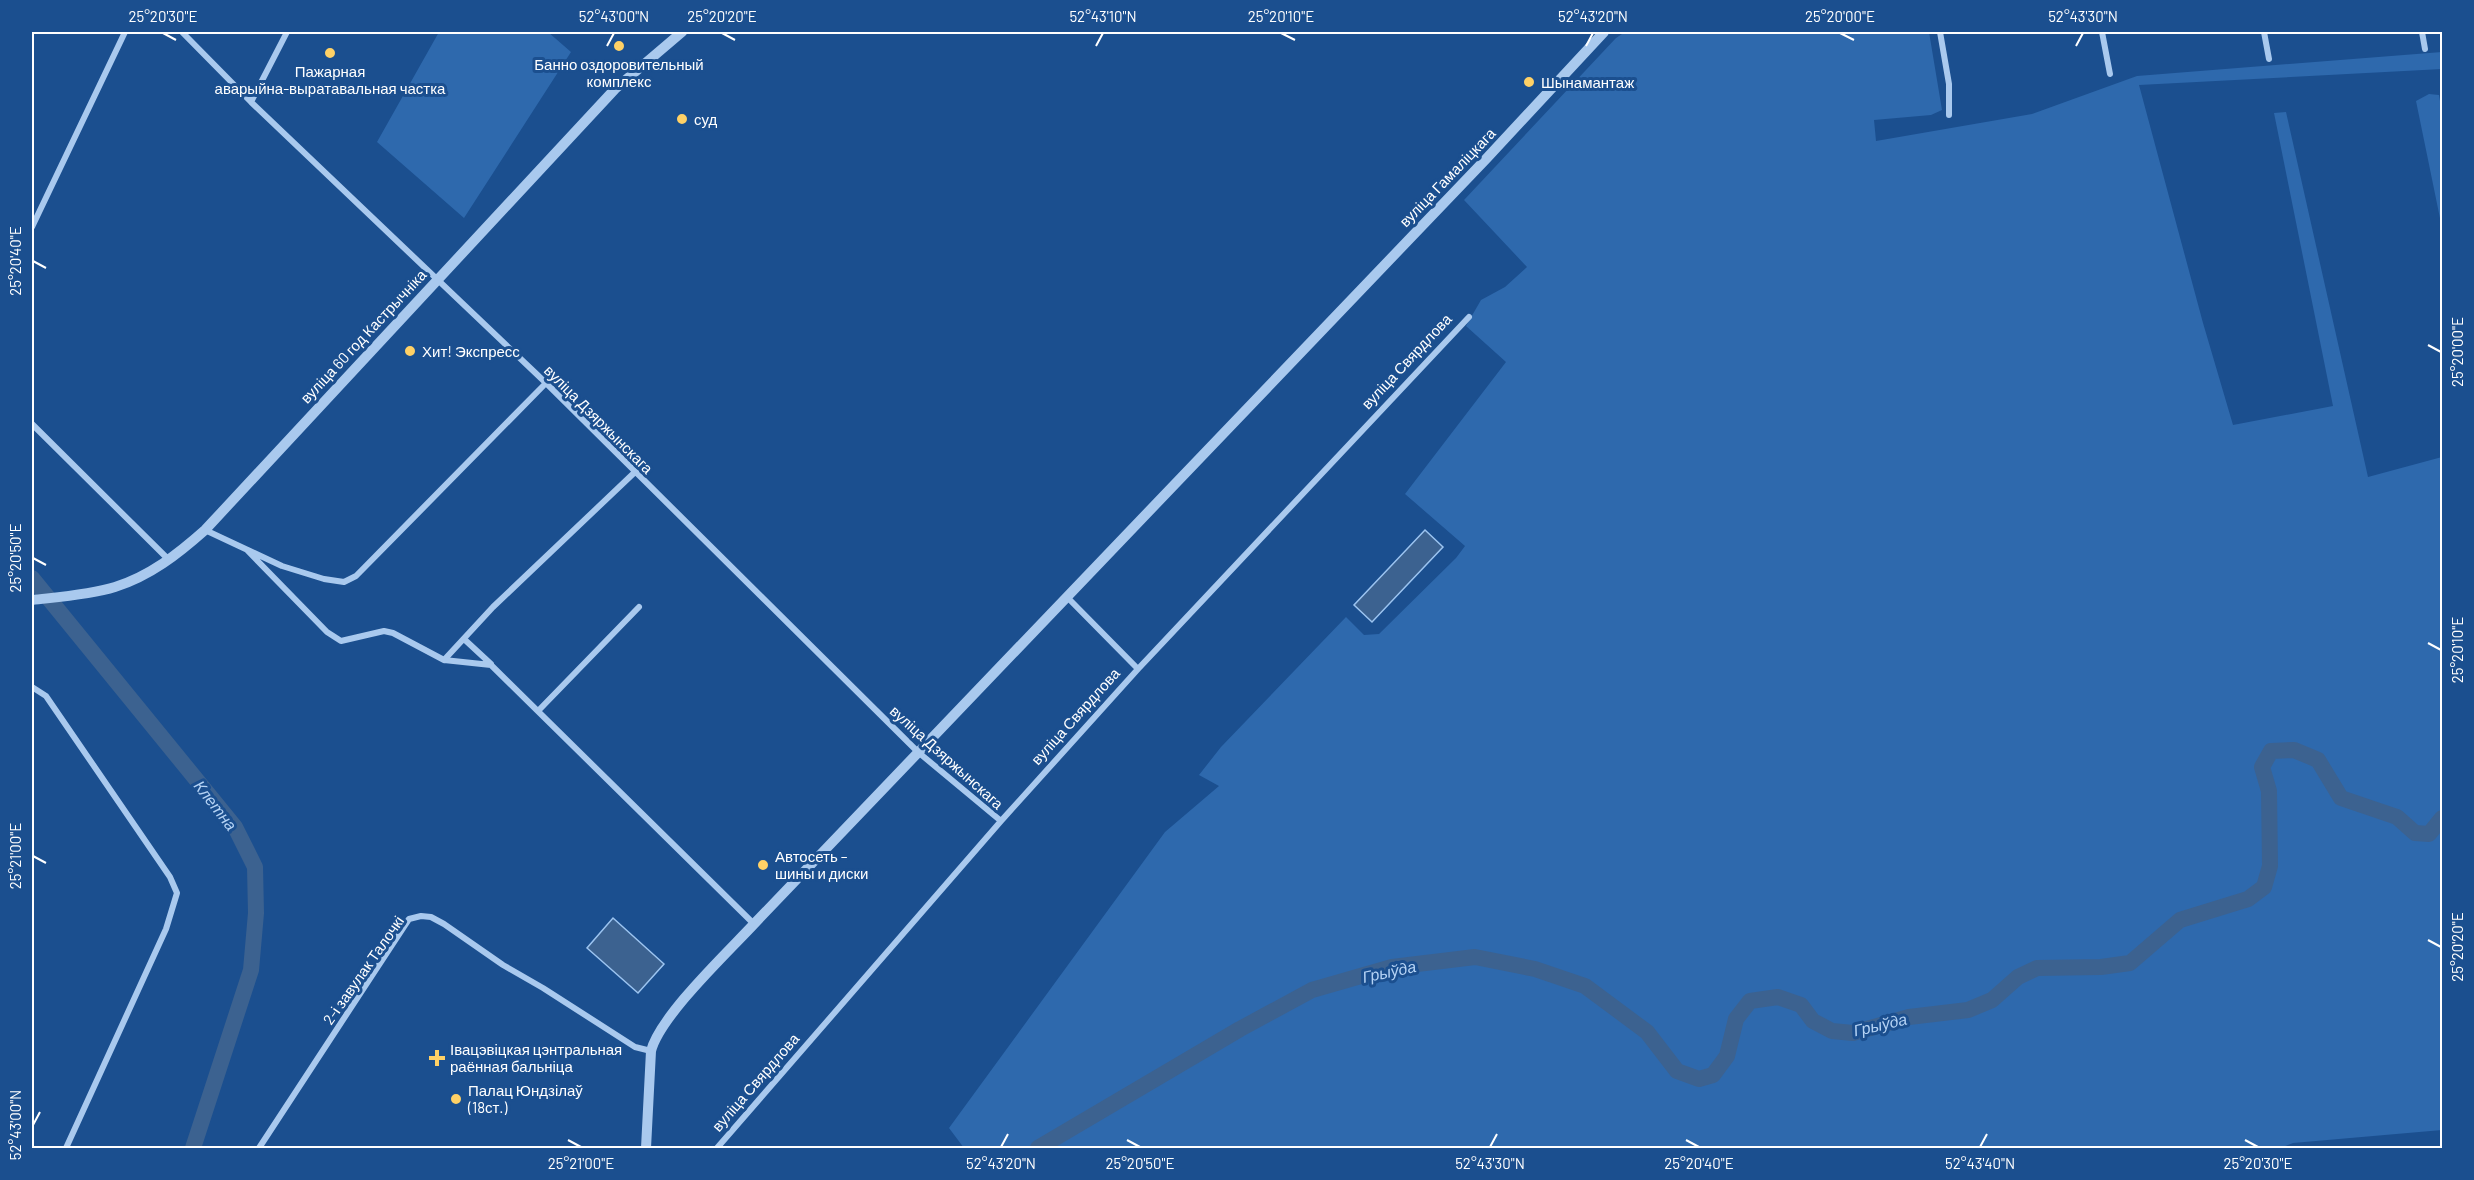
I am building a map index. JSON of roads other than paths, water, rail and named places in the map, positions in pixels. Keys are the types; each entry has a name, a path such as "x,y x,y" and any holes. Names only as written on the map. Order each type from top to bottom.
{"street":[{"path":"32,227 125,32"},
{"name":"вуліца Дзяржынскага","path":"182,32 251,102 546,383 918,752 1000,821"},
{"path":"251,102 287,32"},
{"name":"вуліца 60 год Кастрычніка","path":"32,600 114,587 145,575 169,560 205,530 437,277 615,89 682,32"},
{"name":"вуліца Гамаліцкага","path":"1067,597 1604,32"},
{"path":"1940,32 1949,84 1949,115"},
{"path":"2102,32 2110,74"},
{"path":"2264,32 2269,59"},
{"path":"2422,32 2425,49"},
{"name":"вуліца Свярдлова","path":"717,1149 1000,821 1138,669 1468,317"},
{"path":"205,530 282,566 324,579 344,582 356,576 546,383"},
{"path":"32,424 169,560"},
{"path":"444,660 502,599 635,471"},
{"path":"247,550 327,632 342,641 384,631 393,633 444,660 491,665"},
{"path":"646,1149 651,1051 654,1038 669,1017 754,924 1067,597 1138,669"},
{"path":"539,710 639,607"},
{"path":"464,639 539,710 754,924"},
{"path":"32,687 46,696 170,877 177,893 166,928 66,1149"},
{"name":"2-і завулак Талочкі","path":"259,1149 409,919 421,916 431,917 444,924 503,965 635,1047 651,1051"}],"waterway":[{"name":"Клетна","path":"32,578 235,827 255,867 256,913 251,970 193,1148"},
{"name":"Грыўда","path":"1038,1148 1240,1029 1312,990 1392,967 1475,957 1535,969 1585,986 1647,1032 1677,1071 1699,1079 1713,1075 1727,1056 1736,1019 1750,1001 1778,997 1801,1005 1813,1021 1832,1031 1853,1033 1909,1017 1968,1010 1992,1000 2018,977 2037,968 2101,967 2130,963 2180,920 2248,899 2264,887 2270,866 2269,791 2262,767 2271,751 2294,750 2318,760 2341,798 2397,817 2415,833 2429,834 2442,818"}],"place":[{"name":"Банно оздоровительный комплекс","path":"619,46"},
{"name":"Пажарная аварыйна-выратавальная частка","path":"330,53"},
{"name":"Шынамантаж","path":"1529,82"},
{"name":"суд","path":"682,119"},
{"name":"Хит! Экспресс","path":"410,351"},
{"name":"Автосеть – шины и диски","path":"763,865"},
{"name":"Івацэвіцкая цэнтральная раённая бальніца","path":"437,1058"},
{"name":"Палац Юндзілаў (18ст.)","path":"456,1099"}]}
